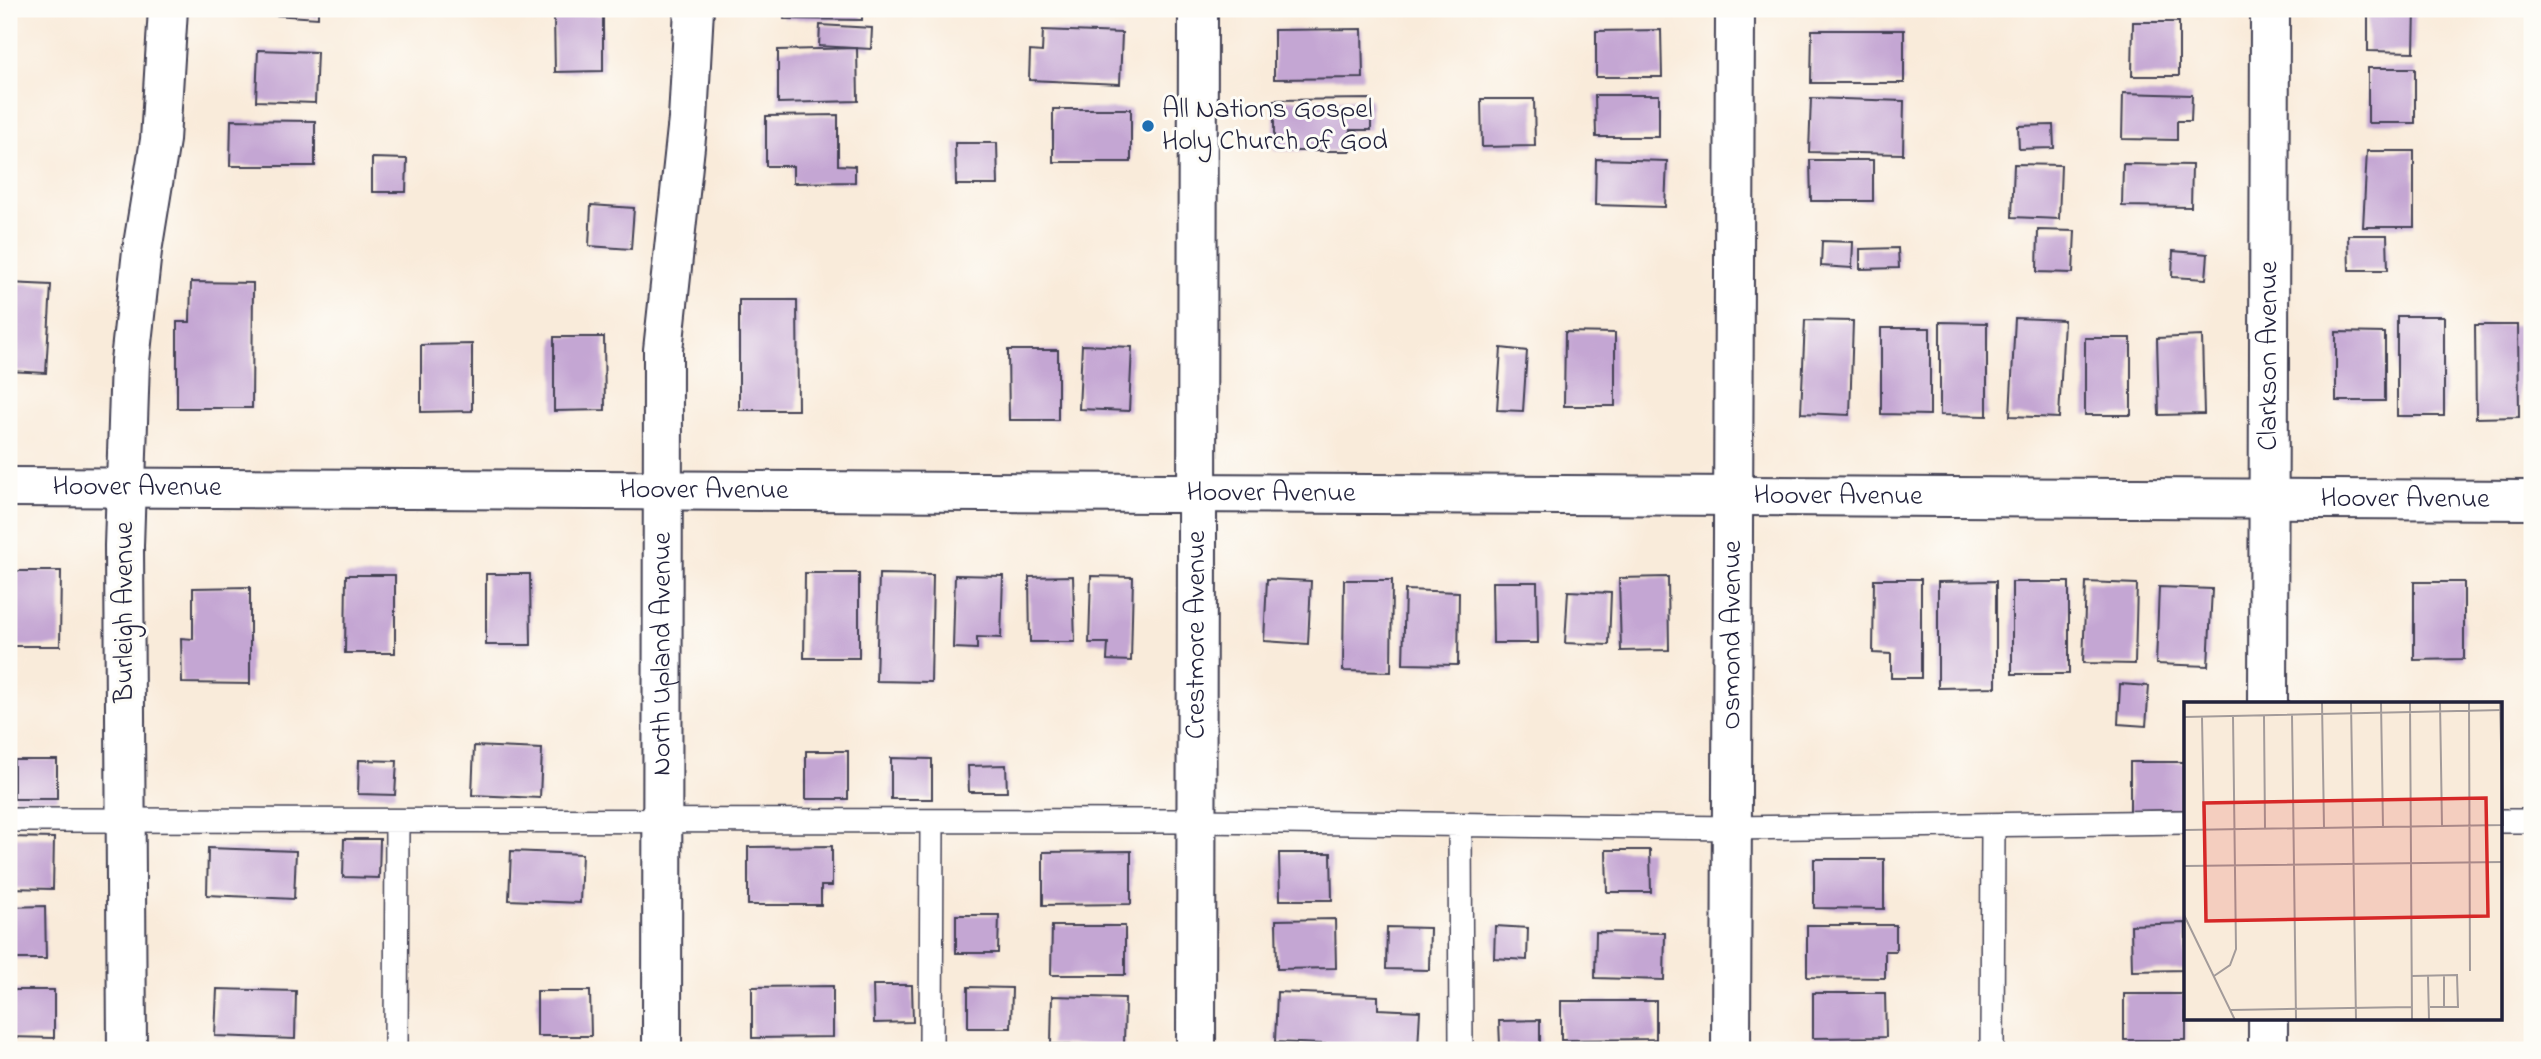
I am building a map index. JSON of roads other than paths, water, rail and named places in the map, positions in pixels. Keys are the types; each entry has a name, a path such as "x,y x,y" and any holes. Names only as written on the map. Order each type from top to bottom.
{"street":[{"name":"Burleigh Avenue","path":"127,1050 125,818 130,362 142,251 160,140 168,9"},
{"name":"North Upland Avenue","path":"662,1050 663,350 688,119 694,9"},
{"name":"Crestmore Avenue","path":"1196,1050 1198,9"},
{"name":"Osmond Avenue","path":"1731,1050 1735,9"},
{"name":"Clarkson Avenue","path":"2269,702 2270,9"},
{"name":"Hoover Avenue","path":"9,487 1196,491 2532,500"},
{"path":"2268,1020 2268,1050"}],"lane":[{"path":"9,820 125,818 661,823 1196,821 1731,828 2184,822"},
{"path":"396,1050 397,821"},
{"path":"2502,821 2532,821"},
{"path":"931,1050 932,822"},
{"path":"1460,825 1461,1050"},
{"path":"1992,1050 1993,825"}],"place":[{"name":"All Nations Gospel Holy Church of God","path":"1148,126"}]}
